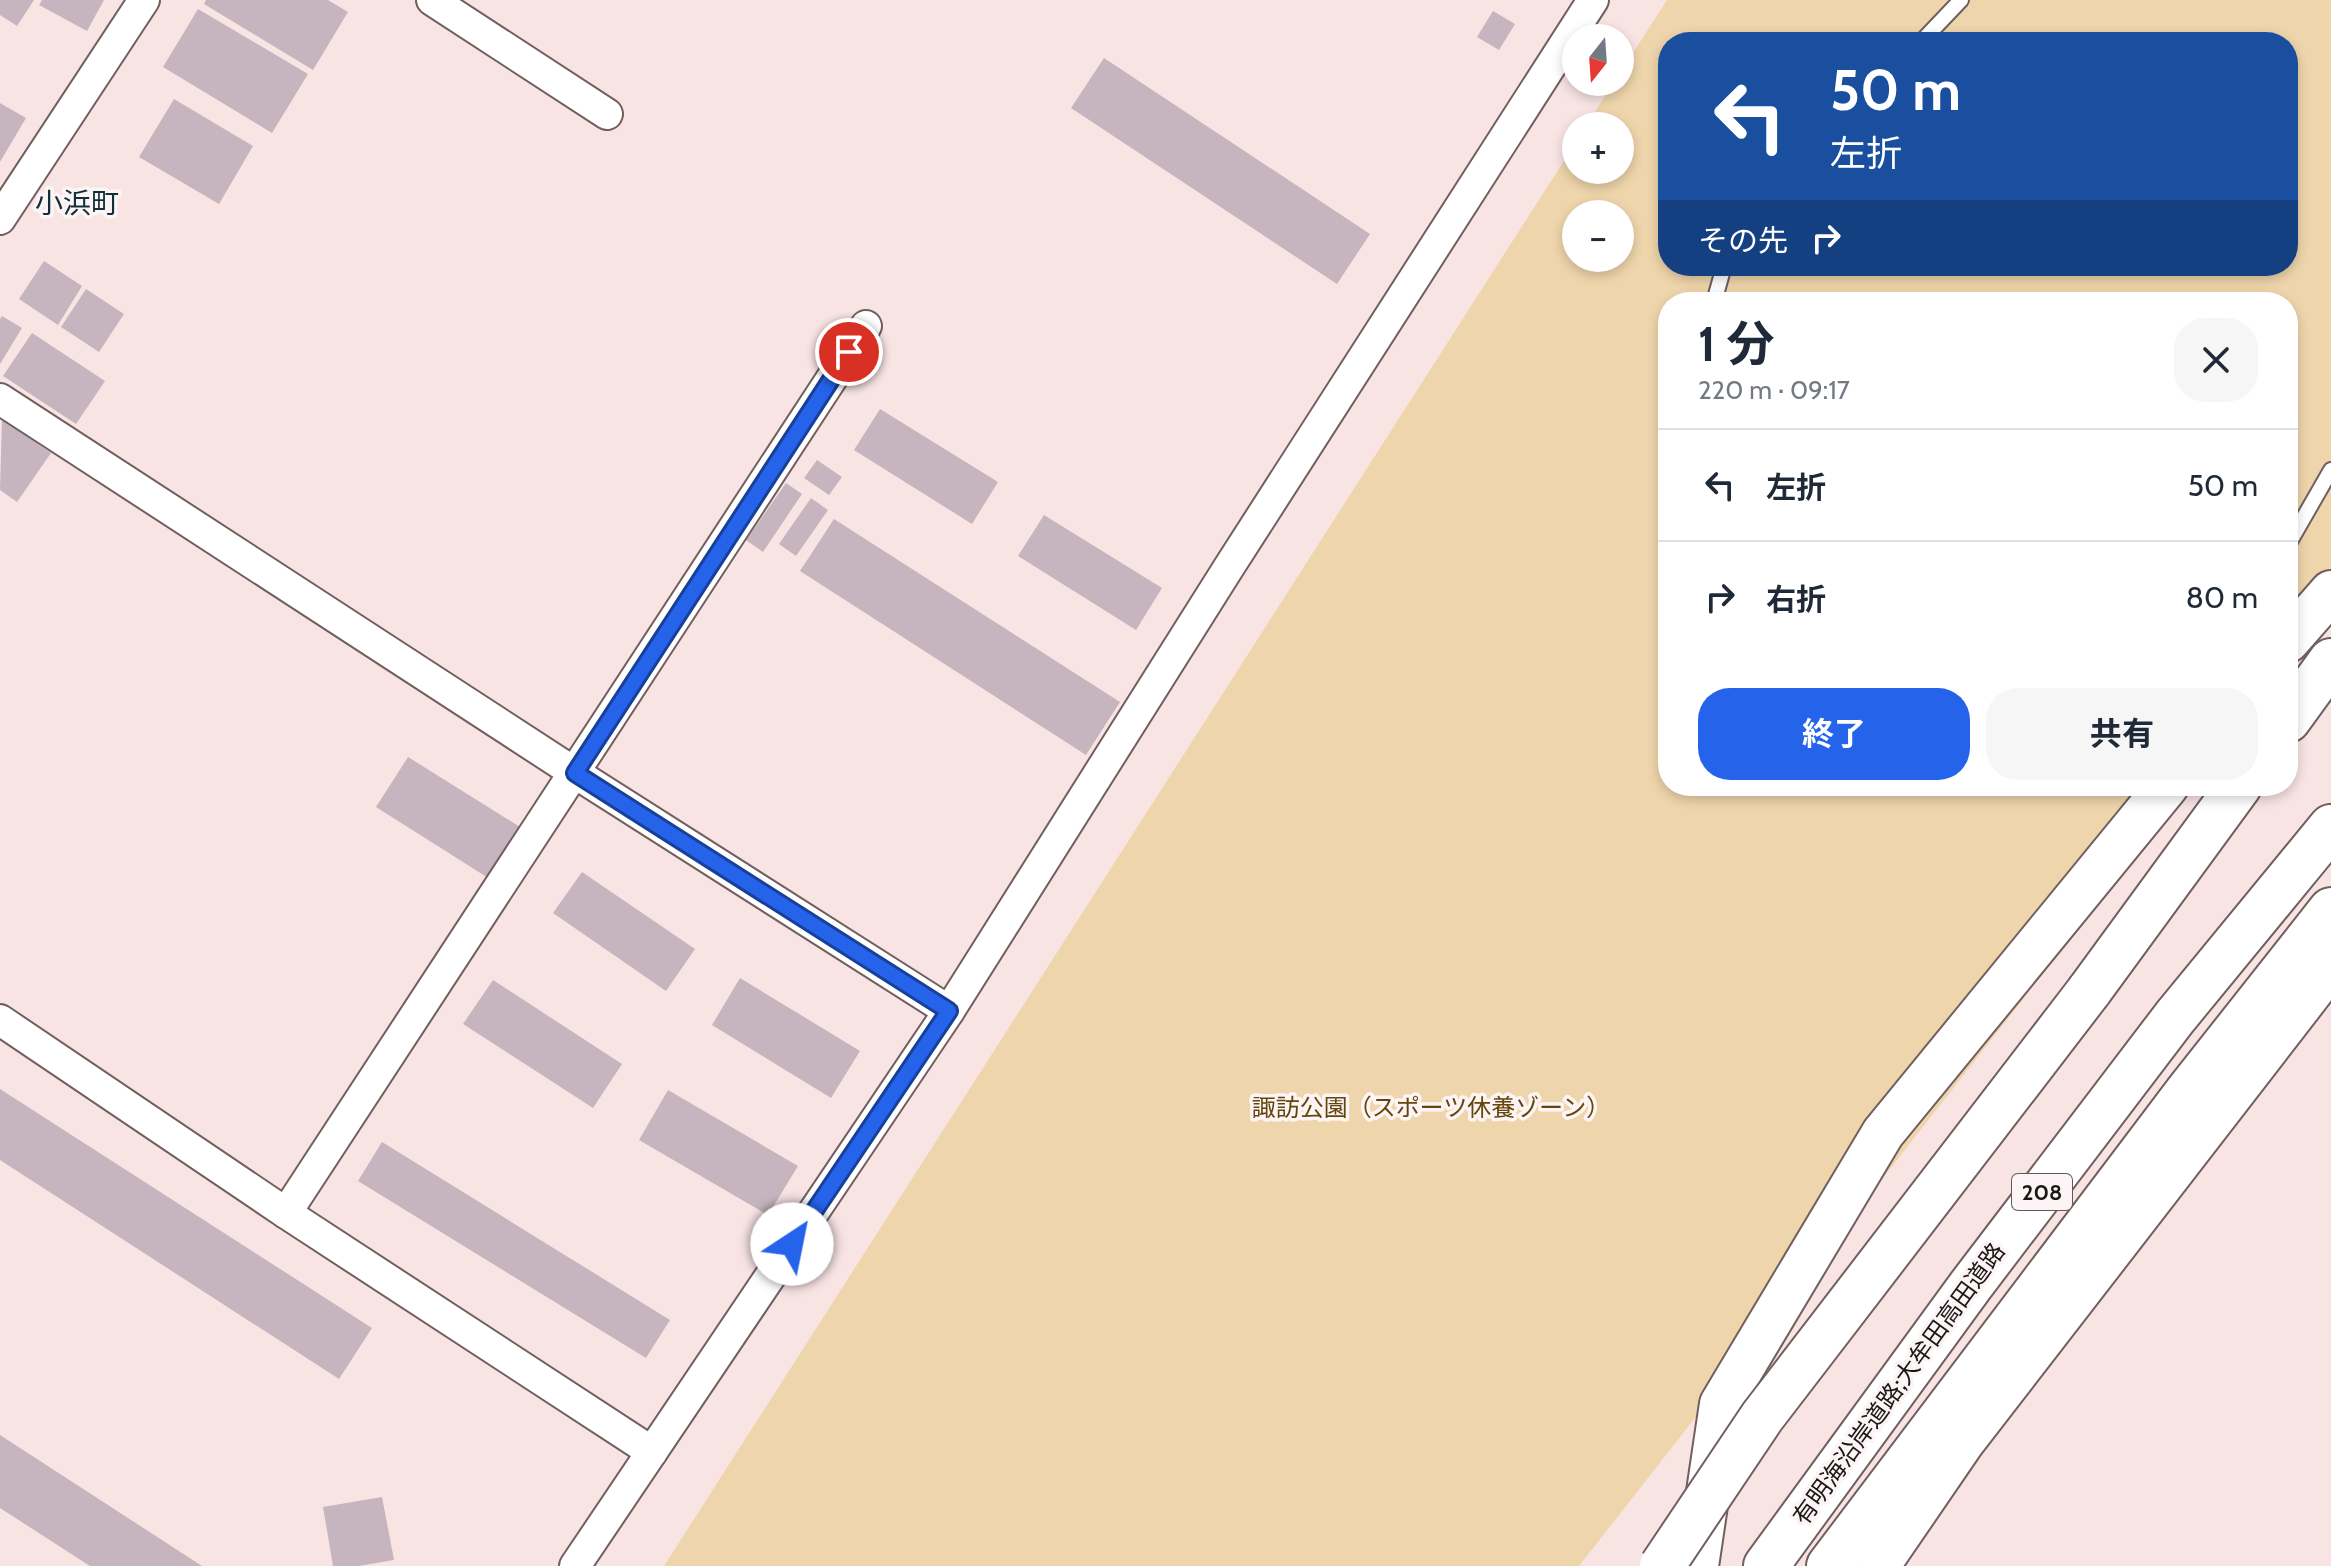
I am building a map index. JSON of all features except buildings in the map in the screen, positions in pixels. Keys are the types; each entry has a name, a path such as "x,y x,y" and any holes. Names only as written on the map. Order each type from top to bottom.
{"highway":[{"path":"2298,706 2331,661"},
{"path":"1662,1566 1762,1417 2089,991 2232,796"},
{"name":"有明海沿岸道路;大牟田高田道路","path":"1766,1566 1971,1285 2166,1029 2331,827"},
{"path":"1829,1566 2188,1091 2331,910"}],"street":[{"path":"0,219 144,0"},
{"path":"432,0 607,114"},
{"path":"575,1566 949,1011 1593,0"},
{"path":"286,1213 866,326"},
{"path":"0,399 575,773 949,1011"},
{"path":"2298,630 2331,592"},
{"path":"1697,1566 1721,1404 1875,1146 2159,796"},
{"path":"1878,1566 1963,1442 2331,966"},
{"path":"0,1020 286,1213 652,1452"}],"lane":[{"path":"1931,32 1961,0"},
{"path":"2298,528 2331,470"}],"green space":[{"name":"諏訪公園（スポーツ休養ゾーン）","path":"1667,0 2331,0 2331,606 2298,648 2298,292 1658,292 1658,796 2182,796 1579,1566 664,1566 1562,164 1562,184 1634,184 1634,112 1595,112 1605,96 1634,96 1634,51"}],"district":[{"name":"小浜町","path":"77,203"}],"route":[{"path":"792,1244 949,1011 575,773 849,352"}]}
